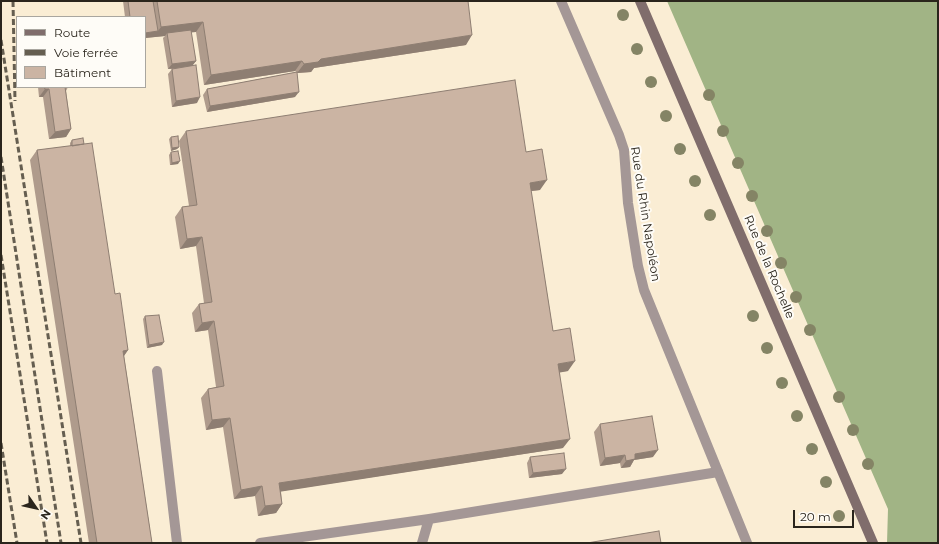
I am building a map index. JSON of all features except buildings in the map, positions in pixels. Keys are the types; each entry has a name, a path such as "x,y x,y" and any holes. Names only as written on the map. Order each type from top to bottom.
{"main road":[{"name":"Rue de la Rochelle","path":"640,1 873,543"}],"street":[{"name":"Rue du Rhin Napoléon","path":"561,1 619,135 624,150 628,203 638,266 644,290 747,543"},
{"path":"157,371 177,543"},
{"path":"260,543 429,519 718,472"},
{"path":"422,543 429,519"}],"green space":[{"path":"667,1 938,1 938,543 887,543 888,509"}],"railway":[{"path":"13,1 15,101"},
{"path":"1,40 81,543"},
{"path":"1,157 61,543"},
{"path":"1,255 47,543"},
{"path":"1,443 17,543"}]}
